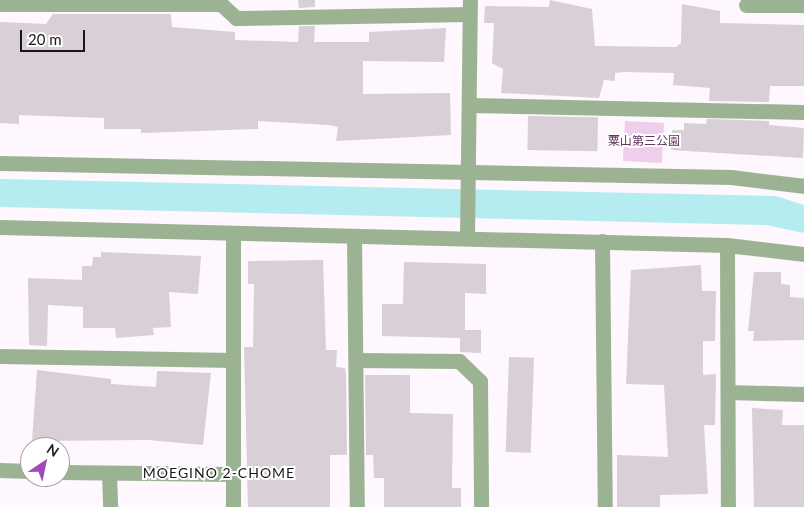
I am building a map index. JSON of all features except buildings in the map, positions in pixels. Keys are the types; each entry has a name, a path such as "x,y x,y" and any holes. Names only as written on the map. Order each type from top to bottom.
{"street":[{"path":"0,4 220,4 236,18 469,7 471,179 468,230"},
{"path":"746,4 804,5"},
{"path":"470,105 804,112"},
{"path":"0,163 471,179 731,178 804,186"},
{"path":"0,227 354,236 468,230 602,241 727,244 804,254"},
{"path":"233,233 233,507"},
{"path":"354,236 357,507"},
{"path":"602,241 605,507"},
{"path":"727,244 728,507"},
{"path":"0,356 233,360"},
{"path":"356,360 459,361 480,381 481,507"},
{"path":"728,392 804,394"},
{"path":"0,470 20,471"},
{"path":"70,472 233,474"},
{"path":"110,473 110,507"}],"green space":[{"name":"粟山第三公園","path":"625,121 664,123 662,163 623,161"}],"water":[{"path":"0,179 776,196 804,205 804,233 766,225 0,207"}],"district":[{"name":"MOEGINO 2-CHOME","path":"219,473"}]}
